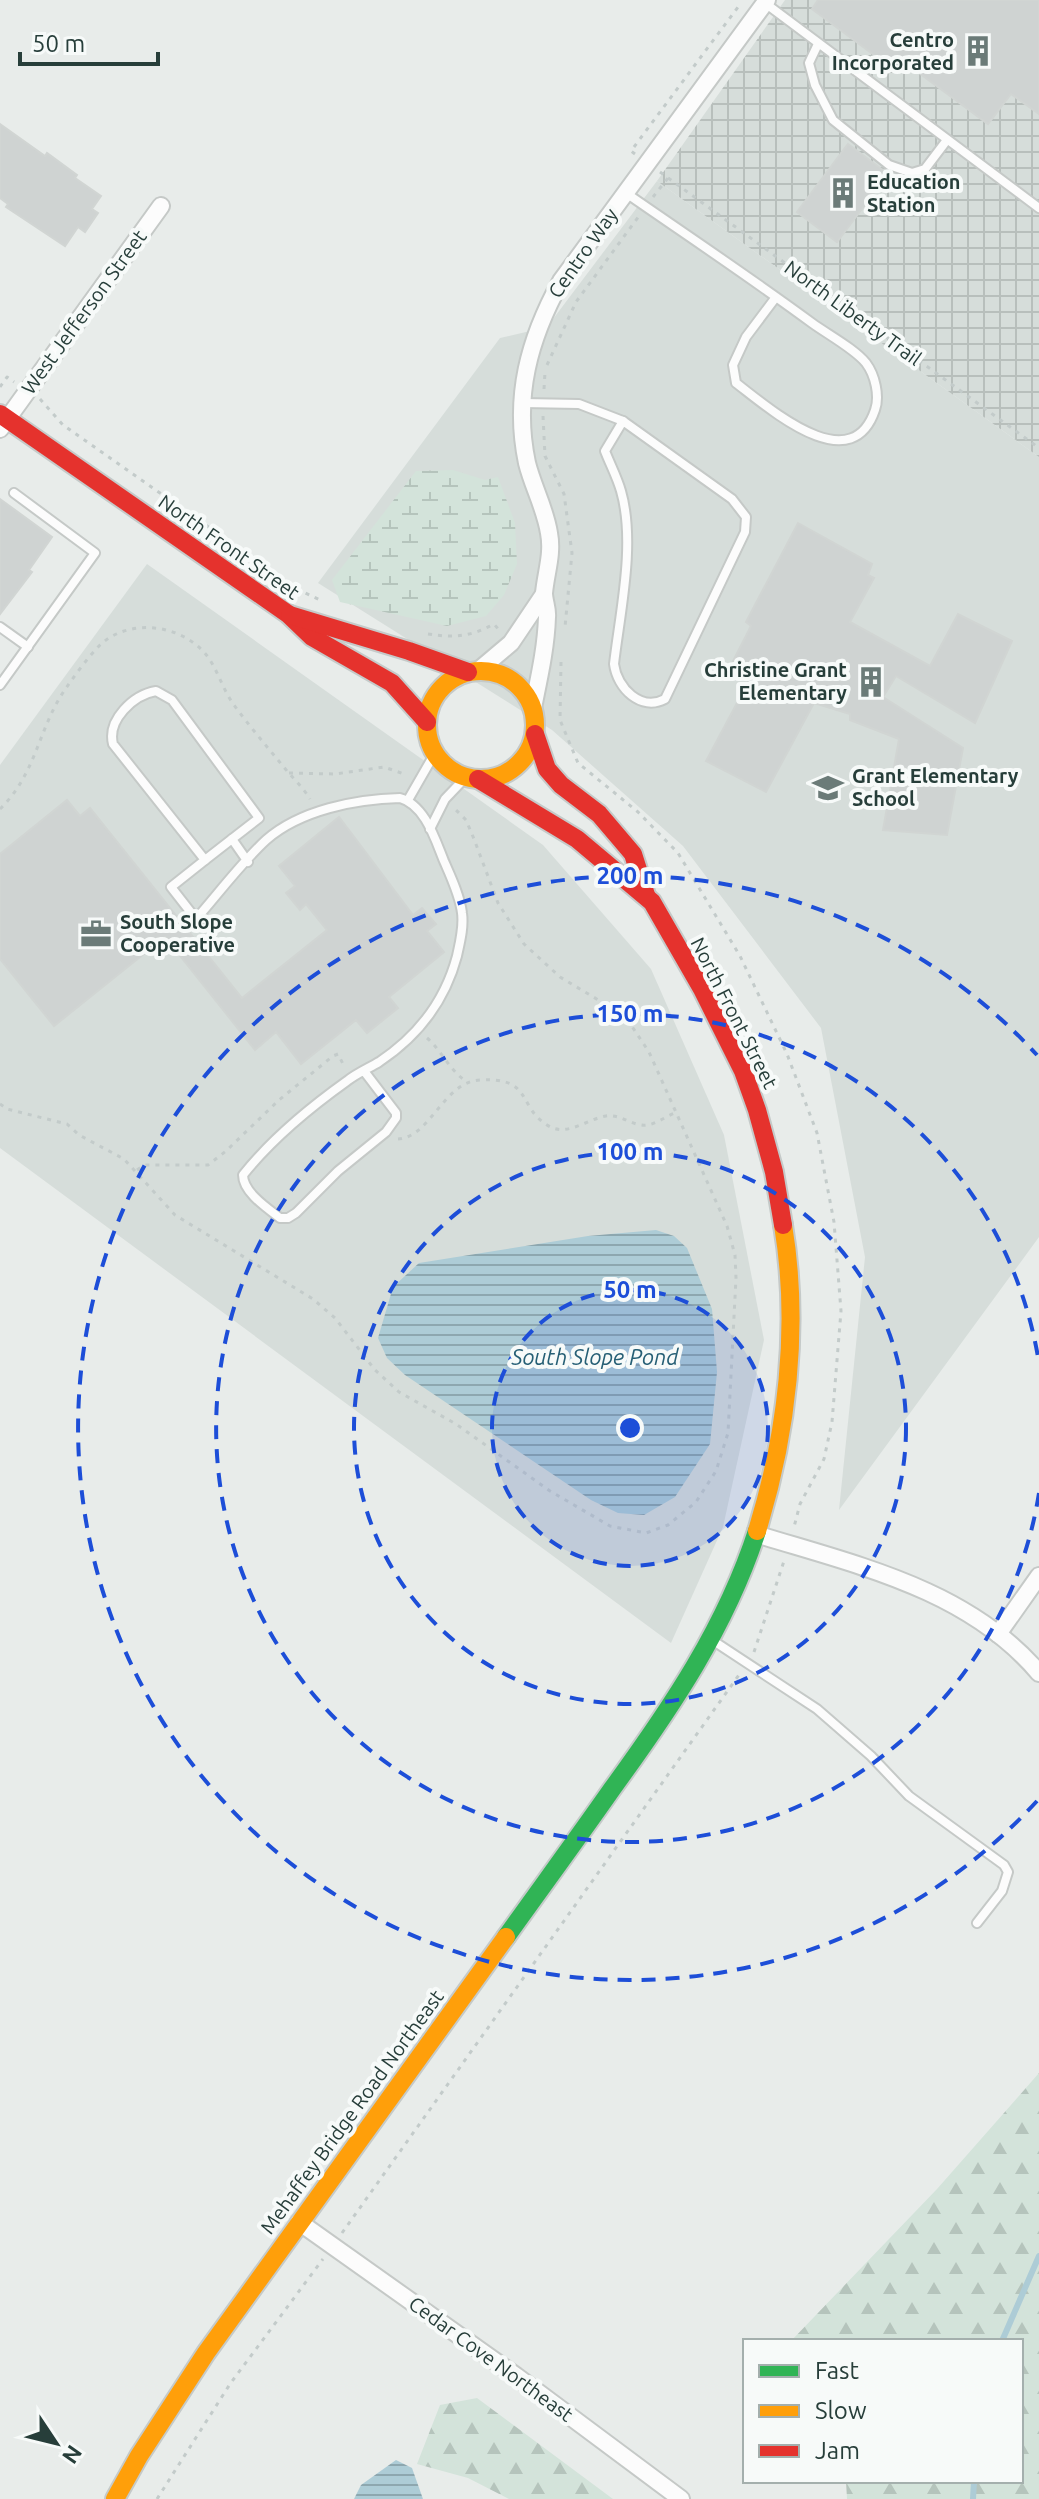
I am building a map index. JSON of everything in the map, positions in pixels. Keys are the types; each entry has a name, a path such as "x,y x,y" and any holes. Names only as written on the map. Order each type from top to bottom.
{"main road":[{"name":"North Front Street","path":"3,420 288,614 312,637 392,683 427,722"},
{"path":"288,614 324,622 343,631 473,671 504,675 517,683 533,708 535,734 547,769 561,785 599,814 633,854 646,895"},
{"path":"473,671 452,679 439,690 431,705 427,722 429,738 435,753 446,766 472,777 494,777 508,772 520,762 535,734"},
{"name":"North Front Street","path":"472,777 591,850 617,875 646,895 696,979 744,1074 767,1142 778,1194 787,1260 789,1350 779,1436 756,1534 740,1579 711,1639 636,1757"},
{"name":"Mehaffey Bridge Road Northeast","path":"115,2499 206,2353 636,1757"}],"street":[{"name":"Centro Way","path":"533,708 543,659 548,615 544,594 551,555 549,532 528,464 522,403 530,349 541,316 561,281 766,2"},
{"name":"West Jefferson Street","path":"3,420 161,206"},
{"name":"Centro Way","path":"473,671 511,643 544,594"},
{"path":"756,1534 909,1582 951,1603 998,1634 1039,1673"},
{"path":"998,1634 1039,1576"},
{"name":"Cedar Cove Northeast","path":"299,2222 516,2376 681,2499"}],"lane":[{"path":"766,2 1039,208"},
{"path":"818,44 809,63 815,85 833,120 889,165 912,173 925,169 947,140"},
{"path":"625,193 776,297 866,363 876,383 877,405 871,421 855,439 837,441 794,427 736,383 733,365 746,337 776,297"},
{"path":"522,403 579,404 623,421 732,499 746,517 745,532 665,699 656,704 645,704 626,691 615,678 626,536 622,494 605,451 623,421"},
{"path":"0,685 95,553 14,493"},
{"path":"0,627 28,647"},
{"path":"205,860 113,744 111,726 120,714 147,693 156,691 172,700 259,818 171,887 196,919 267,839 328,807 381,798 408,800 423,815 448,871 462,913 461,939 452,974 440,1001 418,1030 381,1061 352,1078 281,1135 243,1175 242,1182 280,1218 296,1213 338,1171 386,1132 396,1118 396,1113 364,1071"},
{"path":"408,800 435,753"},
{"path":"430,829 445,799 472,777"},
{"path":"232,839 248,862"},
{"path":"711,1639 817,1709 871,1756 909,1796 1004,1865 1008,1872 1002,1891 977,1923"}],"path":[{"name":"North Liberty Trail","path":"668,178 1039,448"},
{"path":"0,387 7,377 44,402 63,425 297,589 324,602"},
{"path":"309,799 289,773 335,774 384,767 420,780"},
{"path":"0,1104 7,1109 67,1124 79,1135 114,1153 136,1171 175,1215 313,1299 335,1318 375,1370 399,1392 456,1424 550,1491 610,1526 646,1533 668,1525 696,1502 716,1471 728,1433 736,1278 735,1255 727,1226 649,1052 625,1016 560,977 524,944 498,903 466,820 445,799"},
{"path":"418,1030 435,1045 457,1075 467,1082 493,1081 513,1085 526,1097 543,1122 553,1128 565,1129 605,1116 617,1116 642,1125 653,1124 675,1113"},
{"path":"136,1171 144,1165 208,1165 333,1056 338,1054 352,1078"},
{"path":"386,1132 397,1139 411,1136 467,1082"},
{"path":"157,2499 230,2384 333,2246 747,1663 754,1652 789,1544"}],"shaded area":[{"path":"785,0 1039,0 1039,457 657,181"},
{"name":"Grant Elementary School","path":"657,181 1039,457 1039,1237 839,1510 865,1257 821,1028 683,846 552,730 318,583 500,338 547,327"},
{"name":"South Slope Cooperative","path":"147,564 543,845 651,969 724,1135 764,1340 723,1527 671,1643 0,1148 0,765"}],"green space":[{"path":"453,470 485,480 498,477 515,523 517,564 504,595 486,616 447,626 340,602 332,580 416,471"},
{"path":"1039,2073 1039,2499 847,2499 846,2483 1023,2483 1023,2339 793,2339 937,2189"},
{"path":"477,2398 613,2499 509,2499 468,2478 417,2464 440,2405"}],"water":[{"name":"South Slope Pond","path":"656,1230 674,1236 687,1248 712,1309 717,1372 710,1444 675,1497 644,1515 618,1513 591,1500 405,1375 387,1358 378,1338 393,1287 419,1263 588,1236"},
{"path":"396,2460 412,2468 423,2499 354,2499 361,2485"}],"building":[{"name":"Centro Incorporated","path":"818,0 1039,0 1039,114 1011,94 988,124 896,56 889,66 812,9"},
{"path":"0,124 45,156 47,153 101,196 92,209 98,213 85,232 78,227 65,246 6,207 8,204 0,198"},
{"name":"Education Station","path":"848,144 888,174 837,242 797,212"},
{"path":"0,499 52,537 29,570 32,572 0,614"},
{"name":"Christine Grant Elementary","path":"798,523 872,564 868,575 874,578 850,622 930,666 958,614 1012,641 975,723 896,676 883,697 963,748 947,835 883,830 899,739 850,720 850,714 814,703 766,792 706,761 753,673 732,663 751,626 746,622"},
{"name":"South Slope Cooperative","path":"67,800 80,816 90,808 242,998 327,930 306,904 300,910 286,893 295,886 279,866 339,817 413,915 422,908 436,924 427,931 444,952 389,997 398,1008 367,1033 356,1020 301,1064 276,1032 255,1050 165,937 54,1026 0,959 0,854"}],"waterway":[{"path":"1003,2339 1039,2256"},
{"path":"973,2499 974,2483"}],"traffic: fast":[{"path":"506,1937 676,1697 730,1600 757,1531"}],"traffic: slow":[{"path":"481,671 502,675 519,687 531,704 535,725 531,746 519,763 502,775 481,779 460,775 443,763 431,746 427,725 431,704 443,687 460,675 481,671"},
{"path":"757,1531 776,1456 788,1380 790,1302 783,1225"},
{"path":"115,2499 206,2353 506,1937"}],"traffic: jam":[{"path":"0,414 288,614 312,637 392,683 427,722"},
{"path":"290,615 468,672"},
{"path":"535,734 547,769 561,785 599,814 633,854 646,895"},
{"path":"478,779 577,839 652,902 702,989 743,1071 774,1172 783,1225"}],"place":[{"name":"Centro Incorporated","path":"978,51"},
{"name":"Education Station","path":"843,193"},
{"name":"Christine Grant Elementary","path":"871,682"},
{"name":"Grant Elementary School","path":"828,788"},
{"name":"South Slope Cooperative","path":"96,934"}]}
